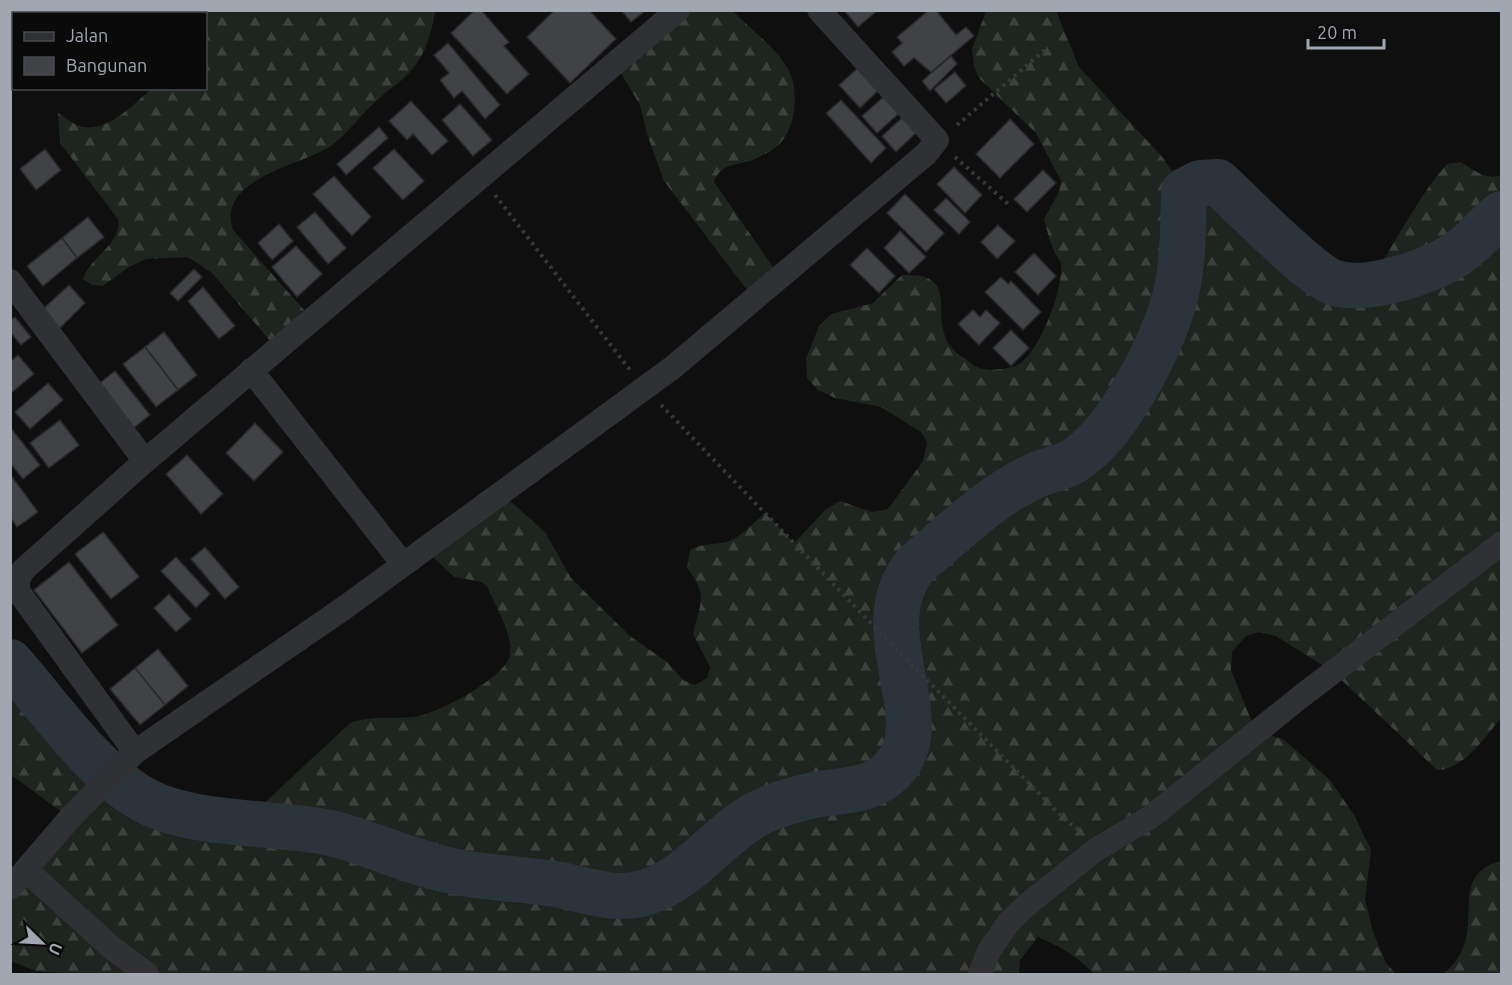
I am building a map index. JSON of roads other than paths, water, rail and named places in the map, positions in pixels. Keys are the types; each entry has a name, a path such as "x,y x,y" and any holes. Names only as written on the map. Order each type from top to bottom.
{"street":[{"path":"129,758 18,591 18,581 23,570 251,370 678,10"},
{"path":"147,975 18,879 95,792 129,758 404,564 645,388 910,168 937,140 819,10"},
{"path":"10,281 145,461"},
{"path":"251,370 404,564"},
{"path":"980,975 989,951 1009,922 1094,851 1152,816 1307,692 1502,543"}],"waterway":[{"path":"10,662 71,735 104,770 121,785 159,807 181,814 232,822 331,833 450,871 555,884 612,896 647,892 681,874 740,825 756,815 804,797 866,786 885,777 893,769 905,749 909,726 896,618 901,591 915,566 973,516 1018,484 1070,463 1087,451 1119,414 1147,367 1174,301 1181,260 1184,191 1200,183 1218,182 1309,267 1335,283 1349,285 1382,283 1434,266 1466,247 1502,214"}]}
